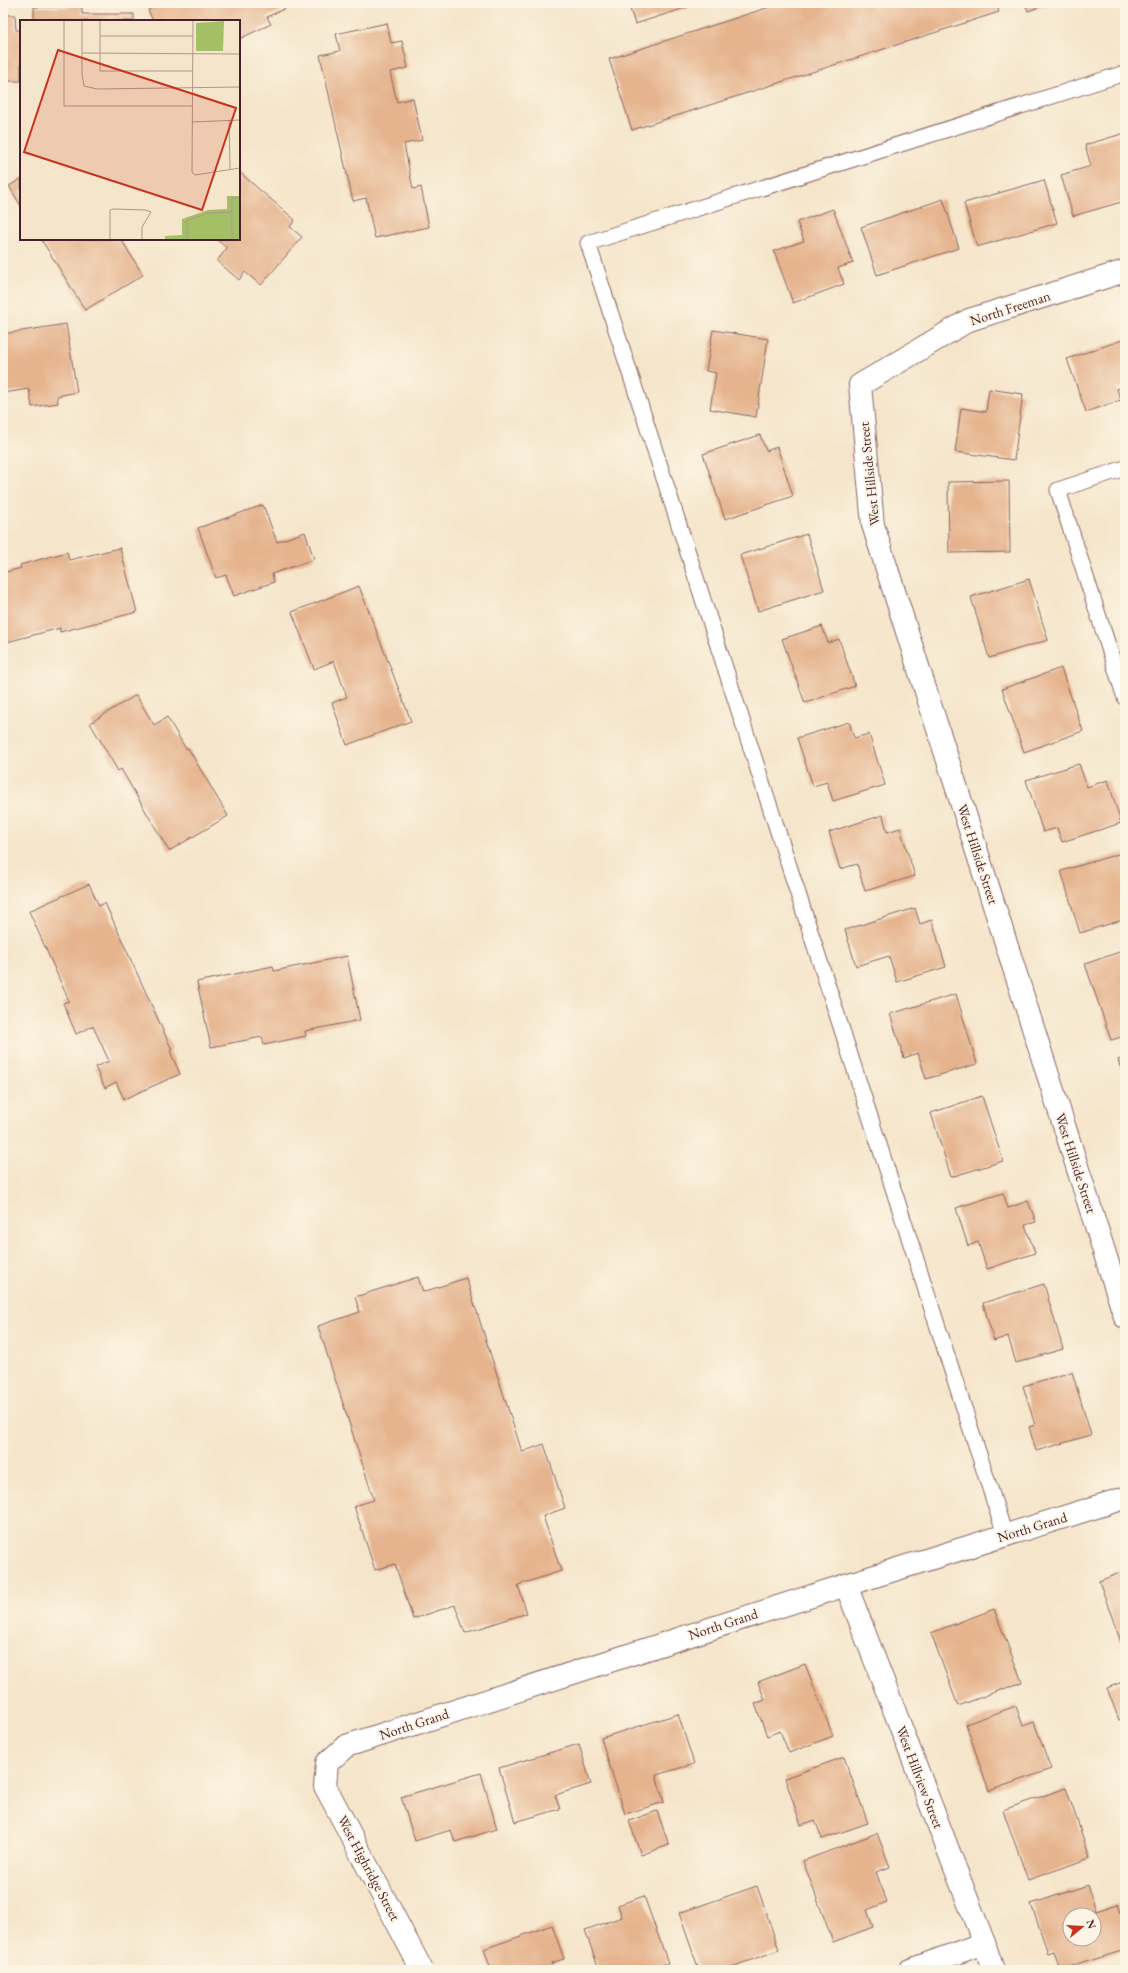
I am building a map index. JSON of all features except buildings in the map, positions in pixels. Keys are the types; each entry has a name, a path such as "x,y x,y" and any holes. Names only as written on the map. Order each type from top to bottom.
{"street":[{"name":"North Freeman","path":"860,384 969,320 1125,271"},
{"name":"West Hillside Street","path":"860,384 873,526 1125,1317"},
{"name":"North Grand","path":"327,1763 346,1746 846,1585 1125,1498"},
{"name":"West Hillview Street","path":"846,1585 984,1943 993,1970"},
{"name":"West Highridge Street","path":"327,1763 325,1786 422,1970"},
{"path":"910,1970 984,1943"}],"lane":[{"path":"1005,1535 588,243 1125,73"},
{"path":"1125,468 1058,490 1125,698"}]}
